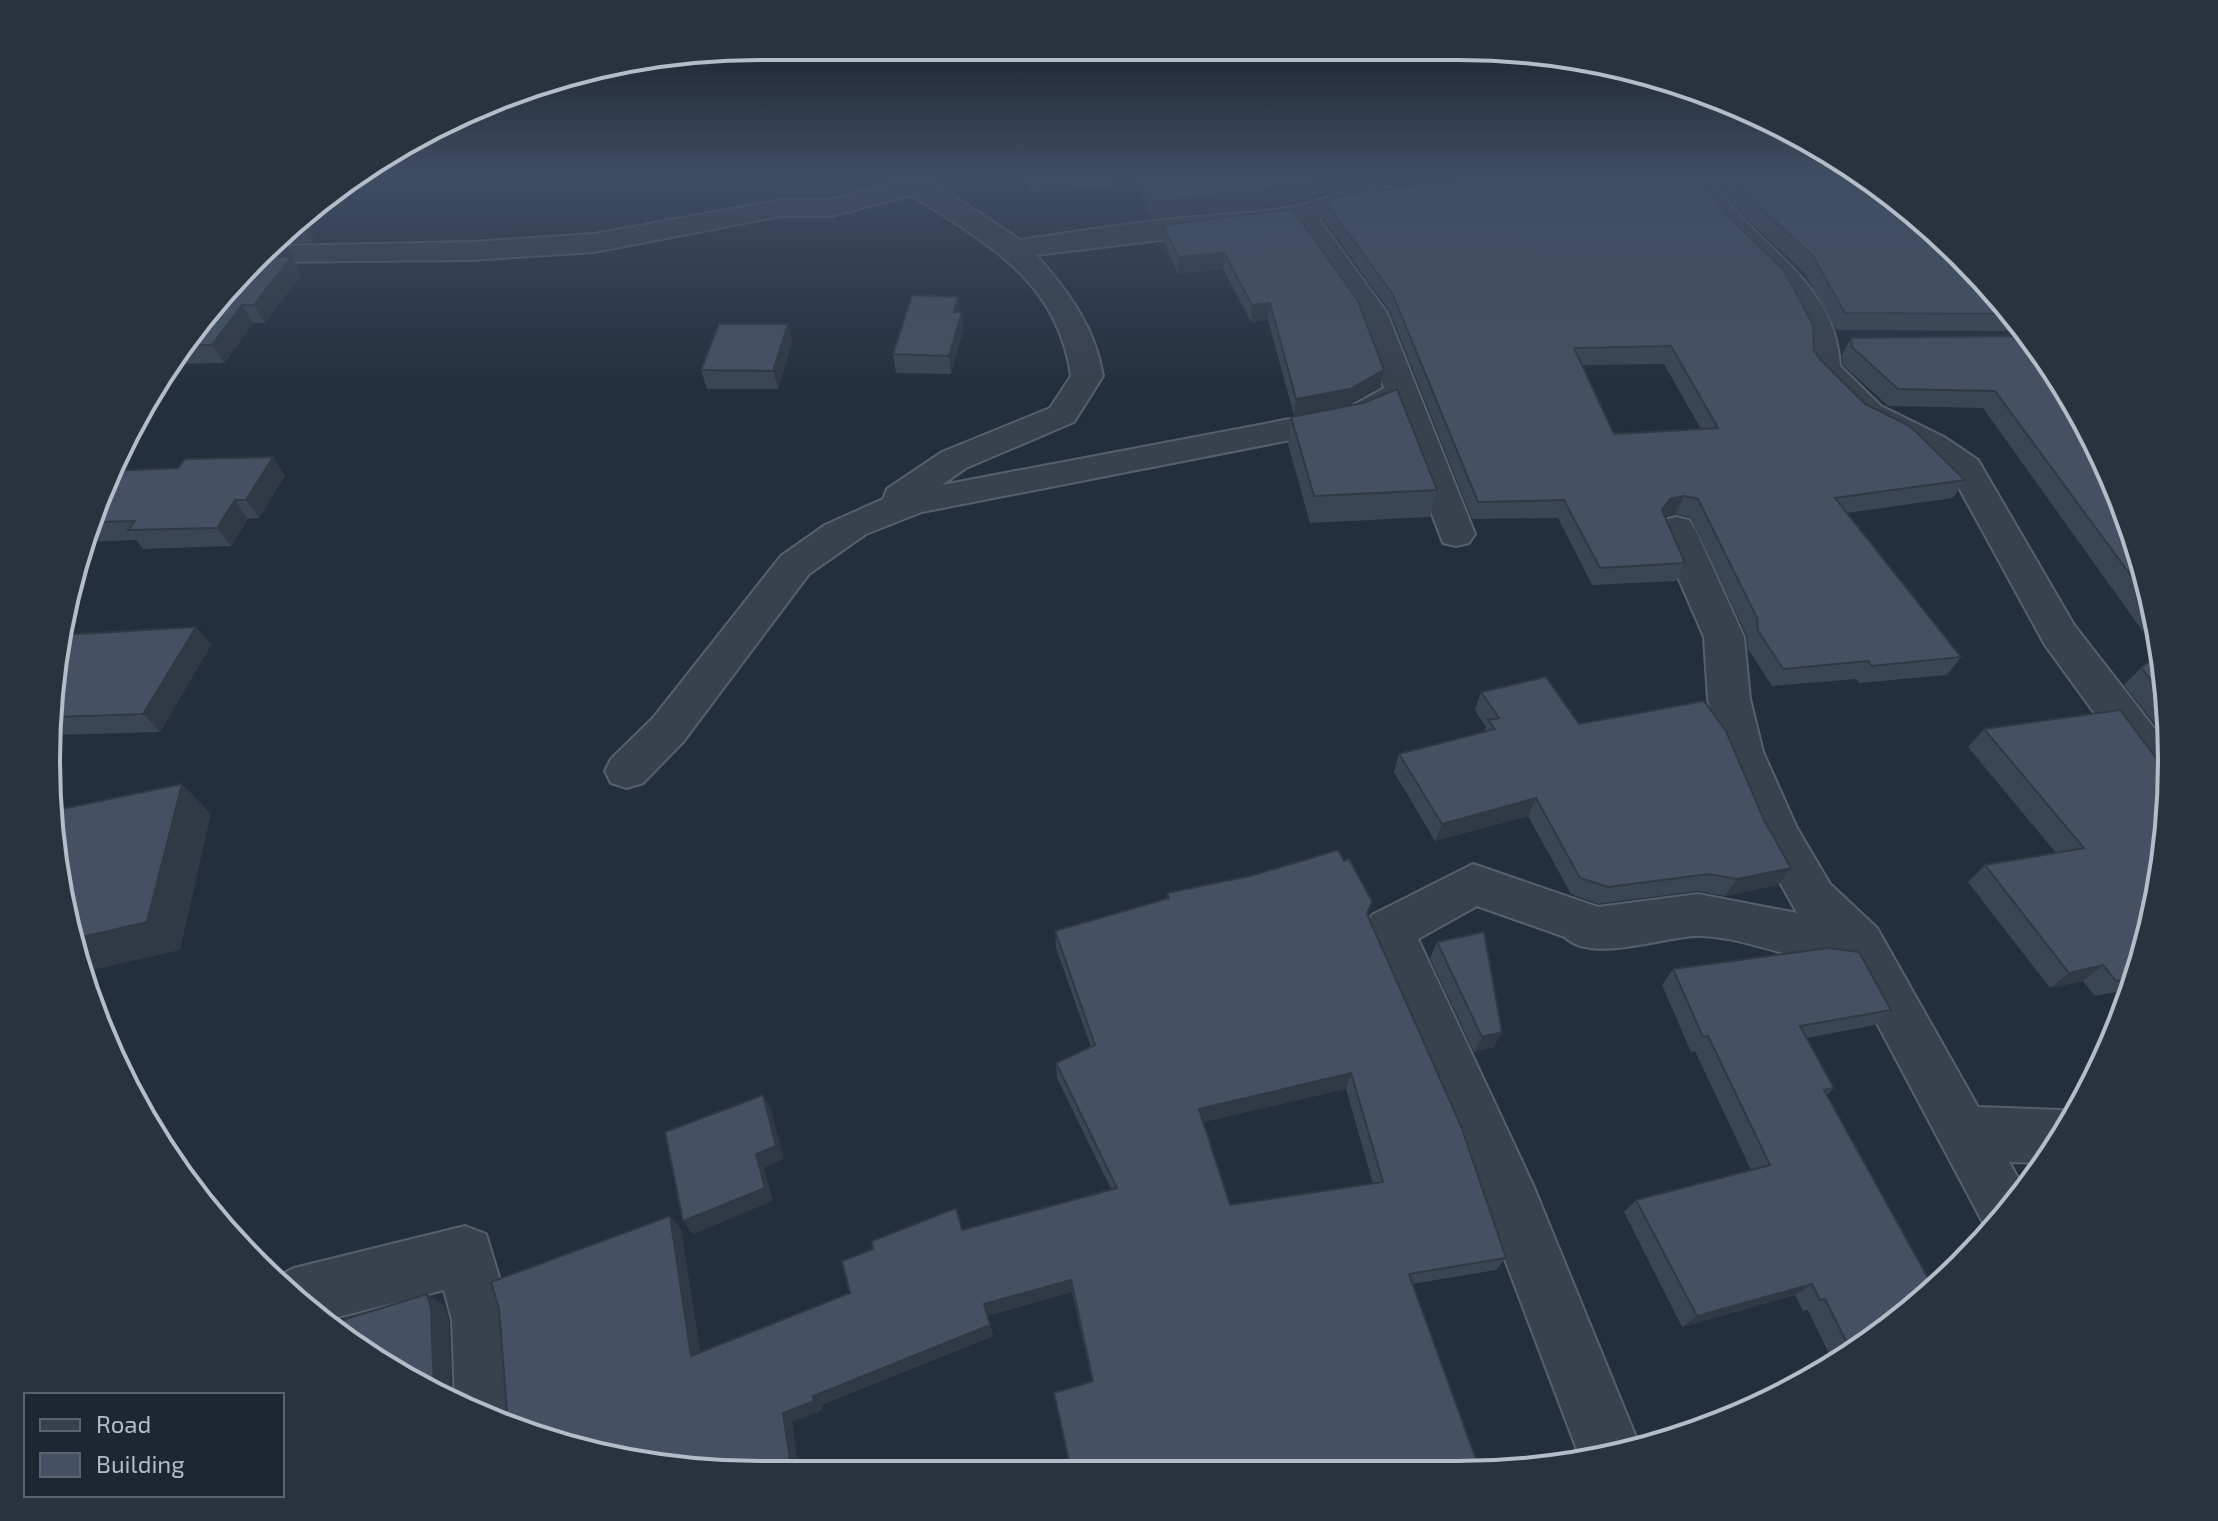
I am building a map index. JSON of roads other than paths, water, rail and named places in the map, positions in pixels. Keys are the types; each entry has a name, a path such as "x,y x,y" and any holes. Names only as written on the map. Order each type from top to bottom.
{"street":[{"path":"276,255 471,251 579,244"},
{"path":"627,771 668,730 795,565 830,537 878,512 954,460 1062,415 1087,376 1083,349 1058,299 1007,244"},
{"path":"1015,249 1056,244"},
{"path":"1321,244 1372,313 1456,534"},
{"path":"1753,244 1792,281 1838,342 1824,368 1869,413 1932,444 1966,468 2059,635 2158,765"},
{"path":"878,512 918,501 1357,417 1374,410 1401,391"},
{"path":"1676,529 1724,637 1729,699 1741,752 1777,836 1813,898 1860,943 2001,1202"},
{"path":"1607,1445 1513,1205 1389,930 1473,884 1582,922 1589,929 1698,915 1840,943 1860,943"},
{"path":"1966,1133 2048,1136"},
{"path":"308,1294 465,1255 482,1320 487,1406"}]}
